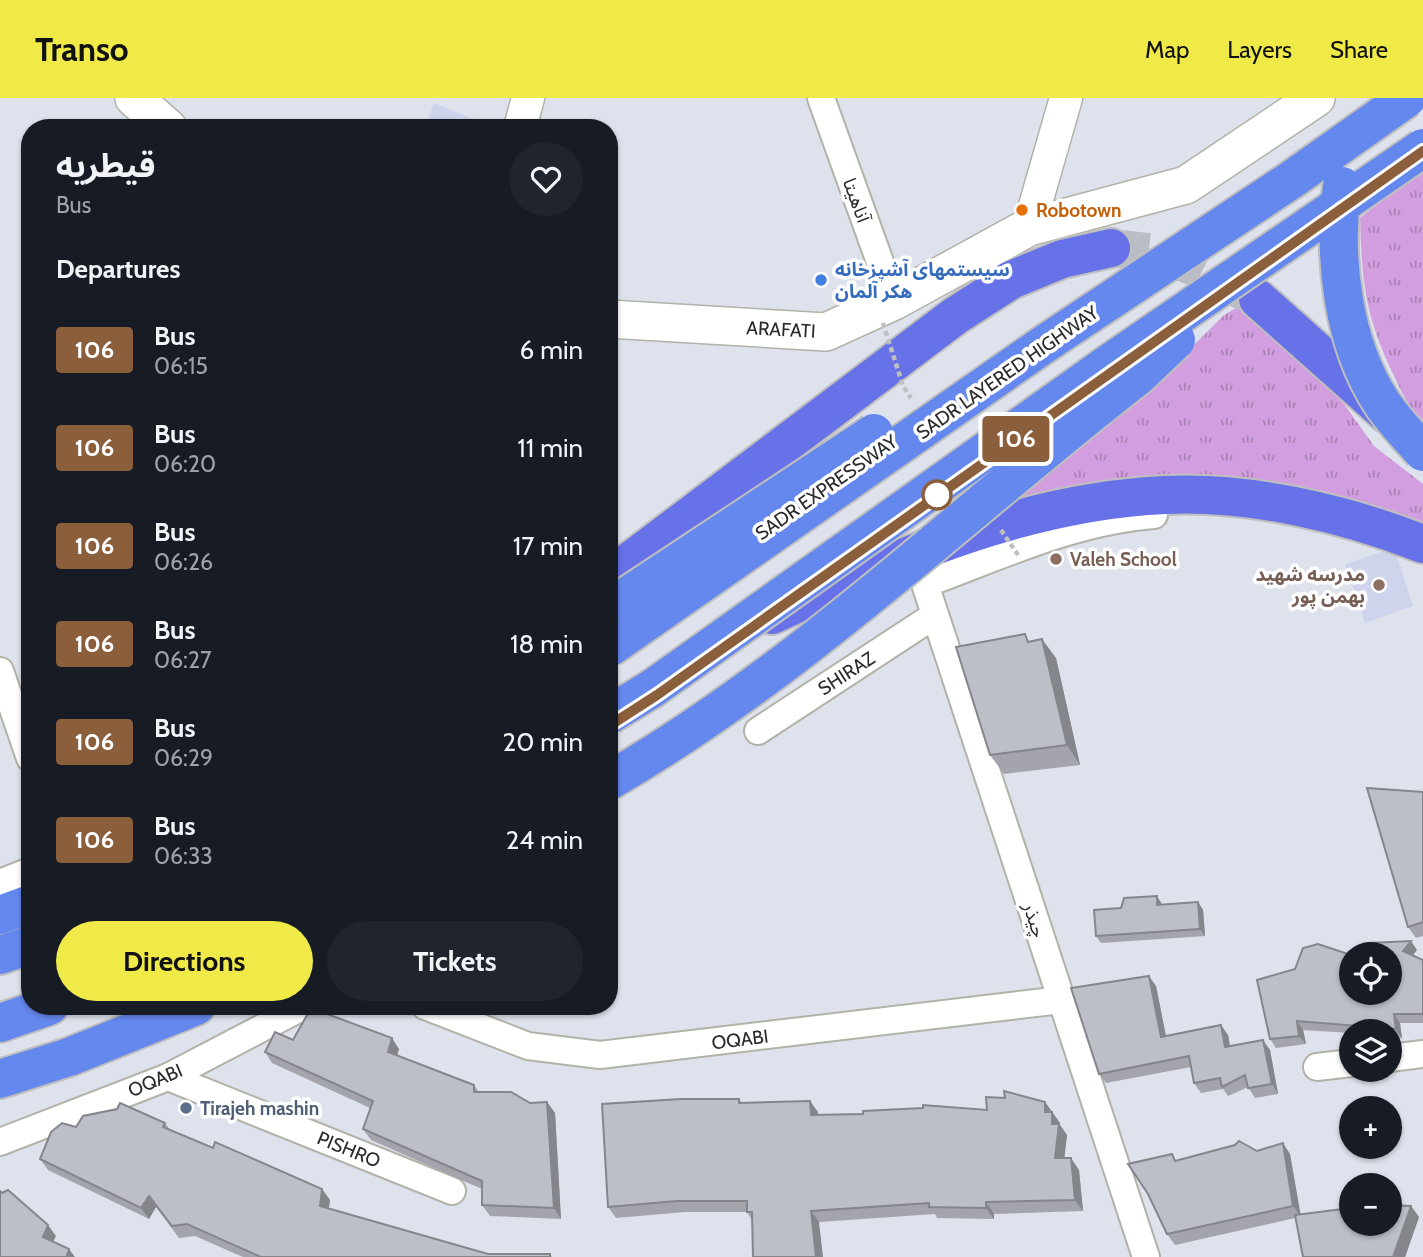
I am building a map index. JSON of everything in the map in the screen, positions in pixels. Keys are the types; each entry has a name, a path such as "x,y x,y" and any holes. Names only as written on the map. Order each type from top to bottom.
{"highway":[{"path":"1371,98 1357,128 1344,172 1339,236 1344,294 1350,329 1366,372 1382,403 1423,452"},
{"name":"SADR EXPRESSWAY","path":"618,633 1042,337 1307,160 1390,98"},
{"name":"SADR LAYERED HIGHWAY","path":"618,642 1045,343 1291,180 1407,98"},
{"path":"618,774 742,693 871,596 1138,376 1423,149"},
{"path":"618,720 1423,149"},
{"path":"618,710 1111,362 1258,281"},
{"path":"618,602 965,373 1045,343"},
{"path":"0,915 21,907"},
{"path":"0,955 21,948"},
{"path":"0,963 21,956"},
{"path":"0,1023 23,1015"},
{"path":"0,1079 69,1057 174,1015"}],"main road":[{"path":"134,98 158,119"},
{"name":"ARAFATI","path":"618,319 826,331 894,301 1029,227 1186,185 1316,98"},
{"path":"618,570 955,316 1011,280 1062,258 1111,248"},
{"path":"1258,281 1423,443"},
{"path":"757,622 878,565 981,531 1089,504 1165,495 1237,497 1288,505 1423,544"}],"street":[{"path":"522,119 528,98"},
{"name":"آناهیتا","path":"821,98 894,301"},
{"path":"1029,227 1066,98"},
{"name":"چیذر","path":"1146,1257 925,584 1050,537 1122,517 1288,505"},
{"name":"SHIRAZ","path":"758,731 935,615"},
{"path":"0,671 21,732"},
{"path":"0,883 21,875"},
{"name":"OQABI","path":"448,1015 528,1046 600,1055 1061,1000"},
{"name":"OQABI","path":"0,1142 169,1077 287,1015"},
{"path":"1402,1057 1423,1054"},
{"path":"1317,1067 1339,1064"},
{"name":"PISHRO","path":"169,1077 452,1191"}],"shaded area":[{"path":"434,103 473,119 428,119"},
{"name":"مدرسه شهید بهمن پور","path":"1394,548 1413,606 1365,623 1345,564"}],"green space":[{"path":"1423,169 1423,420 1409,405 1400,388 1371,317 1364,281 1360,218"},
{"path":"1242,304 1319,369 1374,446 1423,484 1423,529 1384,515 999,509 1158,381 1223,316"}],"building":[{"path":"1025,634 1028,642 1042,639 1067,745 990,755 956,647"},
{"path":"1367,788 1423,792 1423,922 1408,927"},
{"path":"1157,896 1157,905 1198,902 1200,929 1096,936 1094,910 1121,908 1124,898"},
{"path":"1411,941 1403,951 1423,960 1423,1014 1394,1014 1395,1019 1339,1019 1339,1024 1297,1021 1299,1036 1270,1039 1257,980 1295,969 1303,948 1318,944 1339,951 1339,1005 1402,1005 1402,942 1390,942"},
{"path":"1149,976 1161,1037 1221,1025 1225,1047 1263,1040 1272,1084 1248,1088 1245,1075 1222,1087 1220,1078 1194,1083 1189,1056 1099,1074 1071,988"},
{"path":"307,1015 330,1015 392,1038 388,1052 474,1085 474,1092 511,1092 530,1103 547,1102 554,1208 482,1205 482,1181 363,1129 373,1101 265,1052 275,1032 293,1040"},
{"path":"1004,1091 1045,1102 1045,1112 1052,1112 1052,1124 1059,1124 1055,1158 1071,1158 1075,1200 986,1202 986,1208 929,1207 929,1203 811,1211 816,1257 753,1257 752,1212 747,1212 747,1201 677,1201 608,1207 602,1104 681,1099 739,1099 739,1103 810,1101 811,1115 863,1114 863,1111 923,1108 923,1105 987,1110 986,1097 1005,1098"},
{"path":"120,1103 165,1123 163,1127 213,1148 215,1142 322,1189 320,1206 488,1254 550,1254 550,1257 261,1257 187,1224 172,1226 149,1196 141,1208 40,1159 51,1132 62,1123 76,1127 83,1116 117,1109"},
{"path":"1239,1141 1257,1151 1283,1143 1293,1206 1167,1234 1148,1194 1128,1164 1172,1154 1175,1161 1235,1145"},
{"path":"8,1190 48,1225 43,1237 69,1249 67,1255 73,1257 0,1257 0,1191 2,1193"},
{"path":"1402,1206 1411,1206 1402,1232"},
{"path":"1339,1210 1339,1236 1400,1236 1393,1257 1303,1257 1295,1215"}],"tunnel":[{"path":"1111,248 1158,253 1197,268 1253,296"}],"bus line":[{"name":"106","path":"618,720 1423,151"}],"place":[{"name":"Robotown","path":"1022,210"},
{"name":"سیستمهای آشپزخانه هکر آلمان","path":"821,280"},
{"name":"Valeh School","path":"1056,559"},
{"name":"مدرسه شهید بهمن پور","path":"1379,585"},
{"name":"Tirajeh mashin","path":"186,1108"}]}
